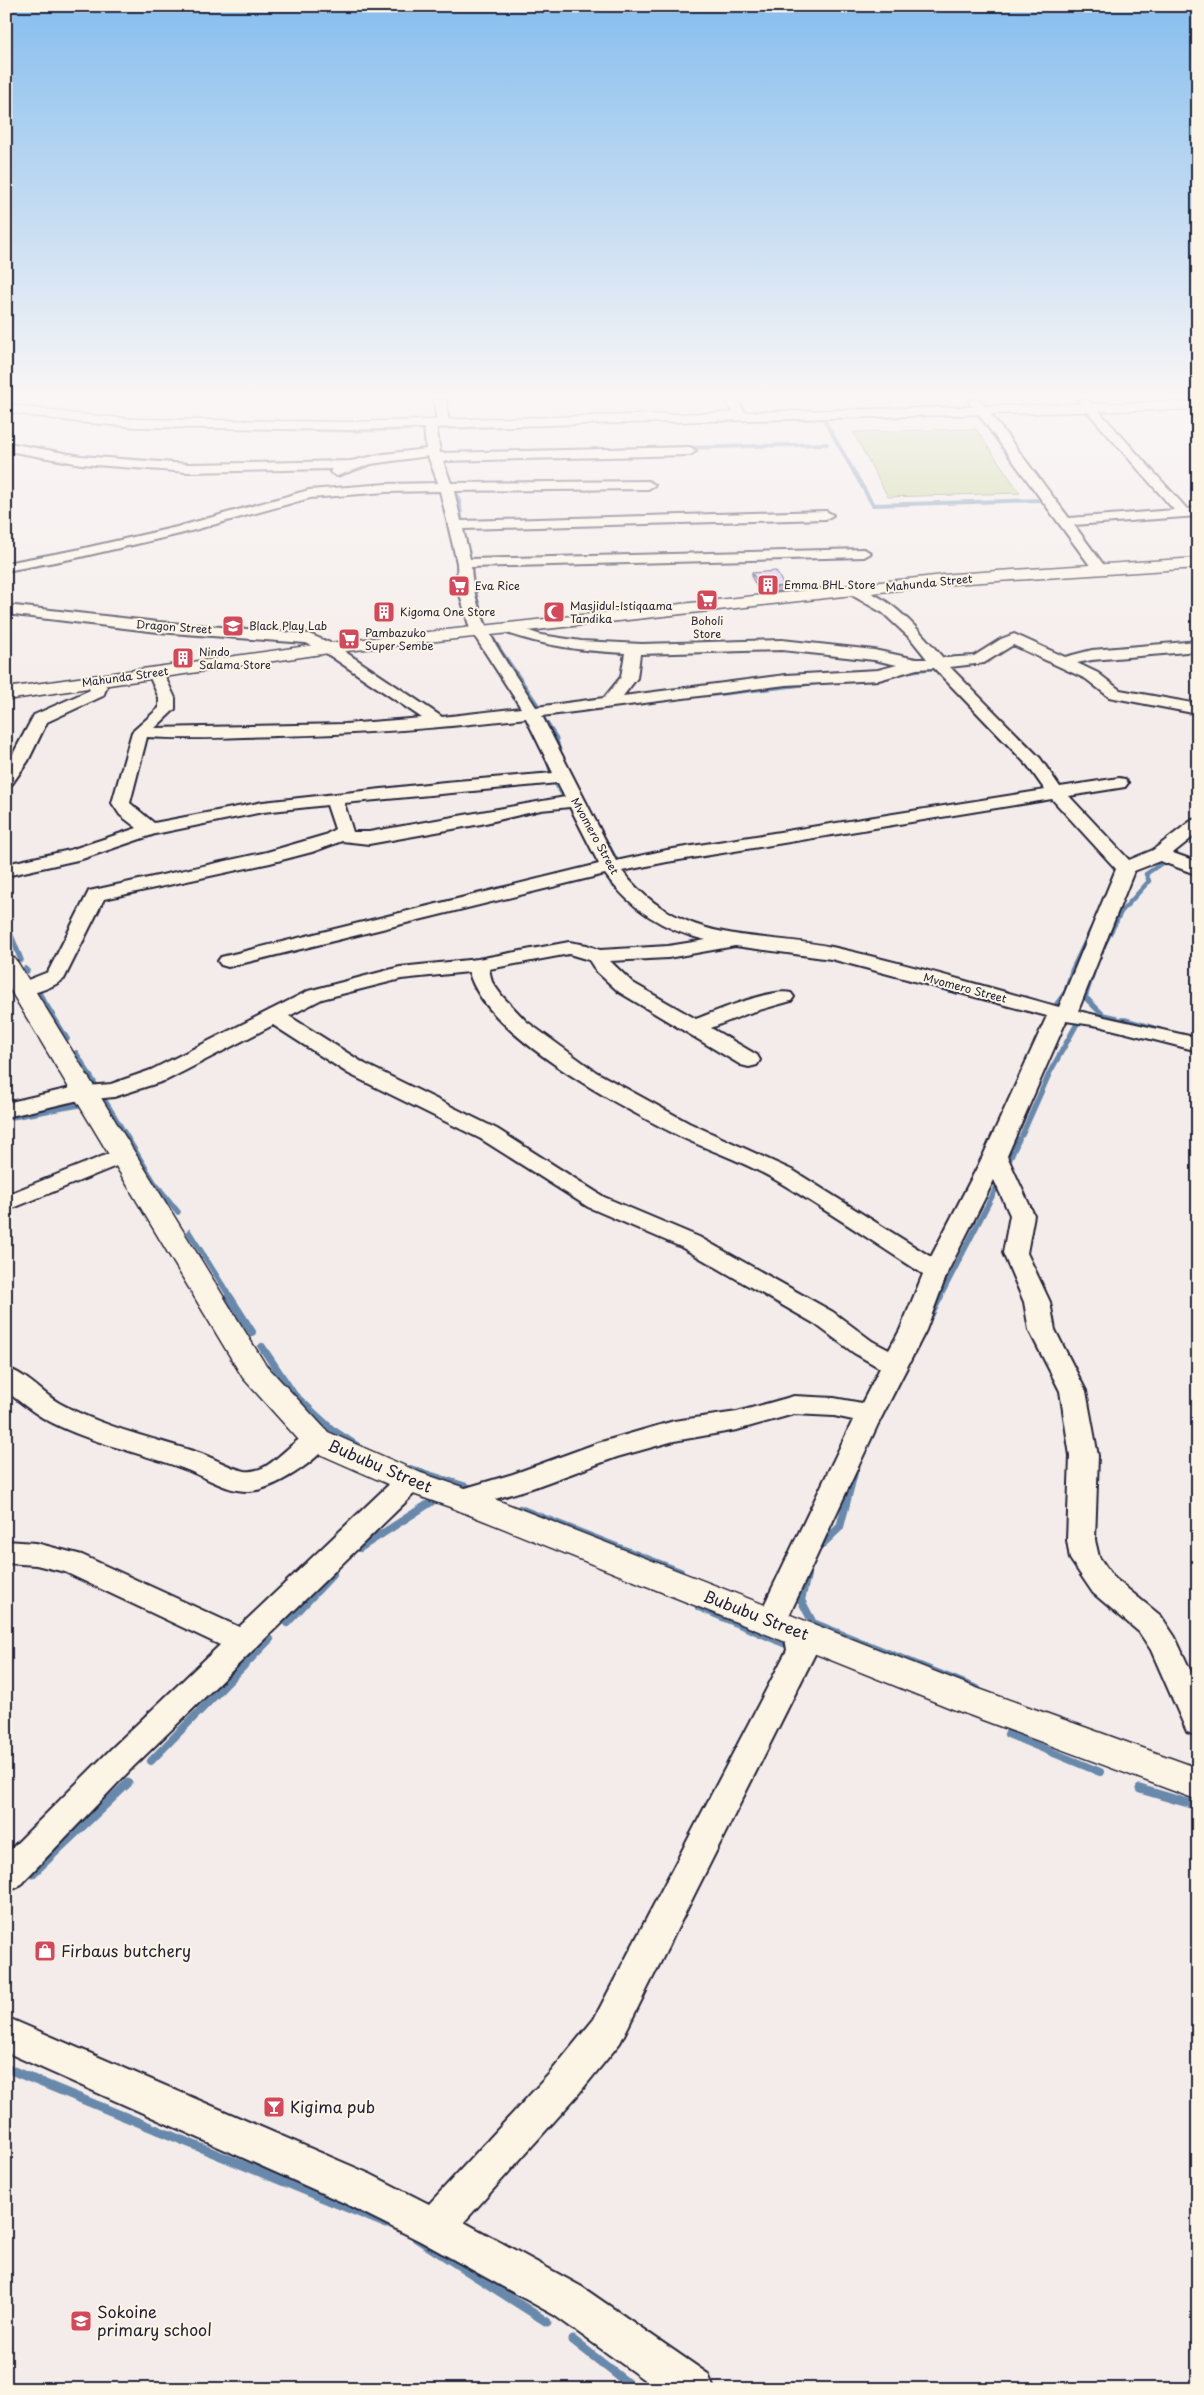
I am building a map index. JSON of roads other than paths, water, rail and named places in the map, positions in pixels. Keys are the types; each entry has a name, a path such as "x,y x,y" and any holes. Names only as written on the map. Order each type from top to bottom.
{"street":[{"path":"6,567 76,554 180,530 242,512"},
{"name":"Mvomero Street","path":"452,512 464,563 465,588 480,632 532,711 563,777 610,868 627,891 639,903 684,927 736,942 831,953 1062,1014 1099,1020 1198,1045"},
{"path":"1057,512 1099,568"},
{"path":"1065,522 1191,512"},
{"path":"455,525 826,515"},
{"path":"464,563 864,553"},
{"name":"Mahunda Street","path":"6,694 329,648 953,579 1198,563"},
{"path":"854,591 888,610 916,636 940,664 1034,762 1055,792 1126,868"},
{"name":"Dragon Street","path":"6,609 158,627 309,639 329,648 437,721"},
{"path":"509,629 538,639 581,646 633,649 730,648 782,645 874,655 916,664 940,664 978,660 1014,639 1092,676 1115,694 1198,709"},
{"path":"1064,664 1075,658 1092,655 1198,646"},
{"path":"609,703 629,678 633,649"},
{"path":"140,732 178,734 345,729 437,721 609,703 786,680 879,675 916,664"},
{"path":"151,829 126,811 121,803 140,732 167,709 168,698 156,673"},
{"path":"6,780 19,762 40,719 97,693 99,687 93,682"},
{"path":"6,870 75,855 151,829 263,807 563,777"},
{"path":"228,961 610,868 667,856 1119,783"},
{"path":"334,799 345,831 342,835"},
{"path":"22,989 50,980 57,975 96,895 116,888 192,876 313,846 342,835 353,838 369,838 481,819 542,805 576,801"},
{"path":"434,2227 563,2084 607,2031 802,1650 785,1627 870,1414 914,1330 936,1271 995,1156 1062,1014 1126,868 1160,854 1198,824"},
{"path":"1160,854 1198,869"},
{"path":"6,1110 114,1090 159,1075 276,1017 315,995 400,973 478,965 569,948 580,949 597,956 668,952 736,942"},
{"path":"597,956 604,967 642,998 749,1060"},
{"path":"6,963 254,1371 317,1440 294,1460 259,1480 248,1482 192,1461 126,1443 88,1428 51,1411 6,1377"},
{"path":"478,965 482,982 512,1020 588,1077 681,1128 786,1176 936,1271"},
{"path":"695,1027 742,1009 784,997"},
{"path":"276,1017 357,1069 488,1134 596,1202 690,1242 824,1318 863,1347 896,1365"},
{"path":"6,1204 123,1155"},
{"path":"995,1156 1022,1215 1016,1254 1037,1302 1042,1330 1073,1391 1084,1456 1081,1540 1085,1560 1103,1585 1150,1624 1159,1638 1198,1723"},
{"path":"462,1499 522,1481 608,1450 674,1431 737,1421 785,1406 834,1407 870,1414"},
{"name":"Bububu Street","path":"317,1440 410,1481 462,1499 966,1699 1198,1784"},
{"path":"6,1877 122,1758 410,1481"},
{"path":"6,1552 36,1554 72,1563 243,1642"},
{"path":"6,2034 356,2188 434,2227 568,2301 693,2389"}],"waterway":[{"path":"461,512 462,528"},
{"path":"471,574 481,616"},
{"path":"623,611 761,596"},
{"path":"489,634 538,706"},
{"path":"906,671 934,668"},
{"path":"708,695 815,683"},
{"path":"544,714 541,715 556,738 560,755"},
{"path":"547,758 553,779 568,803"},
{"path":"604,838 618,863"},
{"path":"1116,922 1121,912 1149,881 1146,874 1165,861 1171,862"},
{"path":"608,875 612,884 622,892"},
{"path":"1105,942 1116,921"},
{"path":"8,928 21,960"},
{"path":"1057,1004 1066,992 1072,971 1092,929"},
{"path":"1093,972 1085,997 1103,1015 1116,1018"},
{"path":"909,979 957,992"},
{"path":"37,990 67,1039"},
{"path":"1112,1020 1125,1020 1160,1030"},
{"path":"1022,1135 1050,1072 1078,1022 1084,1021"},
{"path":"76,1053 98,1089"},
{"path":"6,1118 79,1105 77,1099"},
{"path":"105,1101 154,1182 178,1212"},
{"path":"1006,1167 1019,1139"},
{"path":"940,1297 1000,1181"},
{"path":"189,1232 230,1297"},
{"path":"229,1296 252,1332"},
{"path":"931,1314 940,1296"},
{"path":"262,1347 294,1395 331,1429 357,1446"},
{"path":"410,1469 476,1490"},
{"path":"817,1549 840,1527 854,1473"},
{"path":"360,1548 436,1499 439,1500"},
{"path":"520,1509 680,1572"},
{"path":"287,1623 333,1574"},
{"path":"807,1575 801,1600 813,1623 977,1689"},
{"path":"699,1607 793,1647"},
{"path":"151,1761 270,1639"},
{"path":"1008,1734 1100,1772"},
{"path":"32,1874 128,1783"},
{"path":"1140,1789 1198,1806"},
{"path":"6,2068 387,2224"},
{"path":"416,2238 547,2322"},
{"path":"573,2340 635,2389"}],"place":[{"name":"Emma BHL Store","path":"768,585"},
{"name":"Eva Rice","path":"459,586"},
{"name":"Boholi Store","path":"707,600"},
{"name":"Kigoma One Store","path":"384,612"},
{"name":"Masjidul-Istiqaama Tandika","path":"554,612"},
{"name":"Black Play Lab","path":"233,626"},
{"name":"Pambazuko Super Sembe","path":"349,639"},
{"name":"Nindo Salama Store","path":"183,658"},
{"name":"Firbaus butchery","path":"45,1951"},
{"name":"Kigima pub","path":"274,2107"},
{"name":"Sokoine primary school","path":"81,2321"}]}
